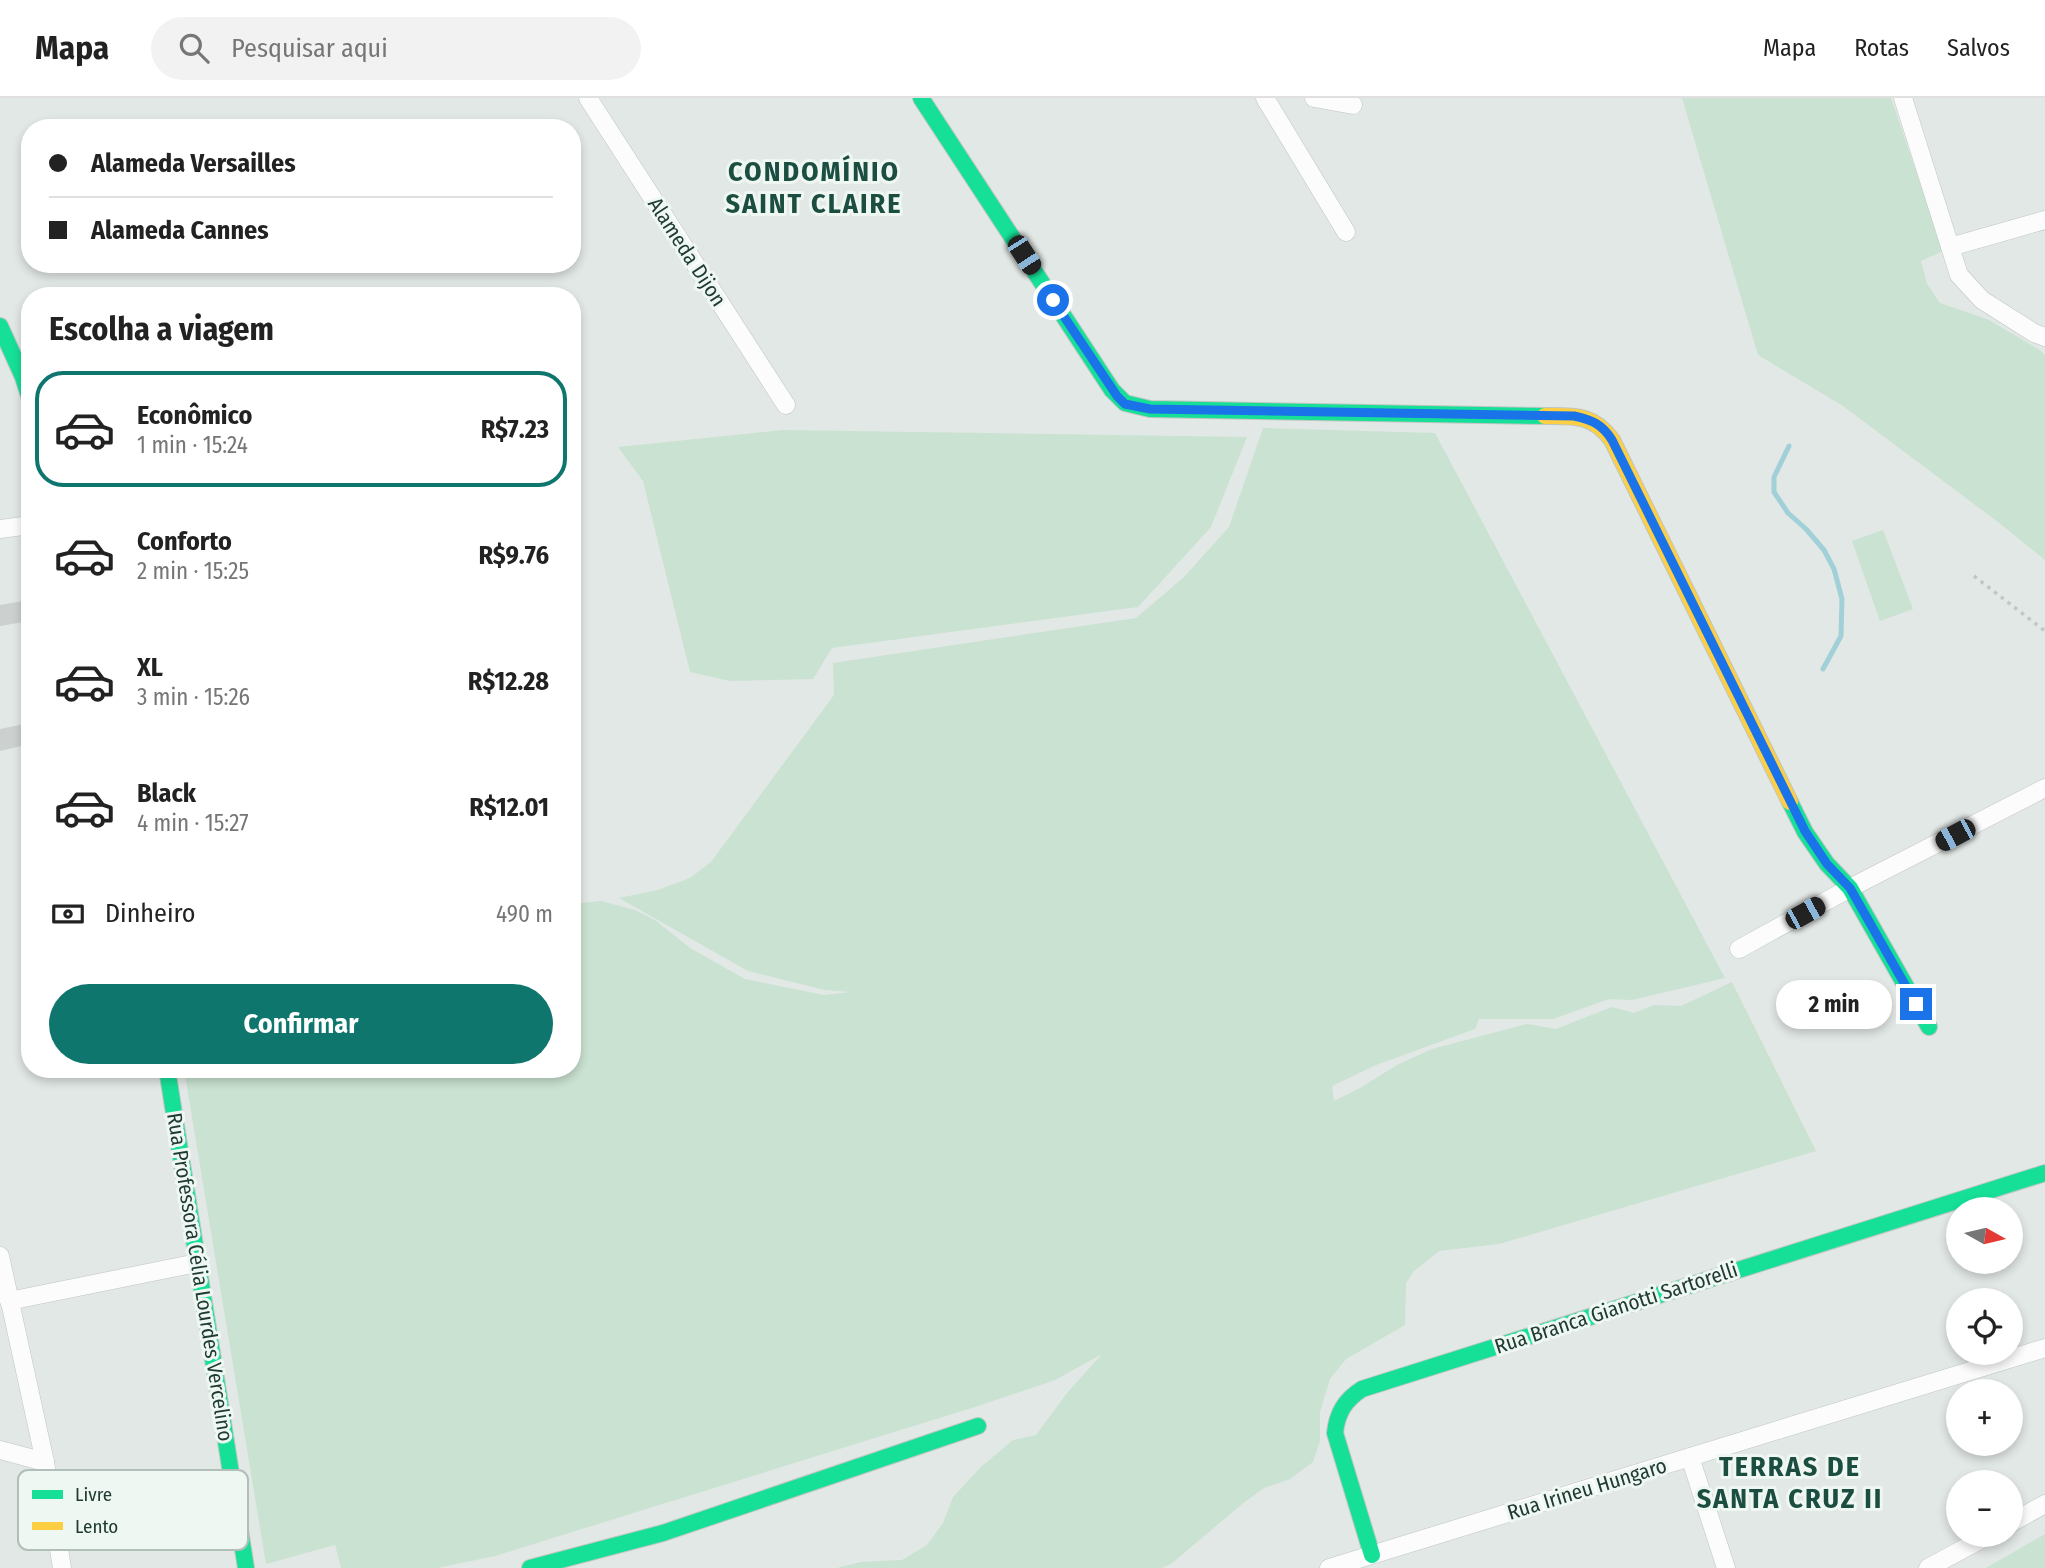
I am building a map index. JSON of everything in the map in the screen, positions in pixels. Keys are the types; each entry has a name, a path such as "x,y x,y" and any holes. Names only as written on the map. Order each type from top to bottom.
{"street":[{"name":"Alameda Dijon","path":"588,98 786,405"},
{"path":"921,98 1112,390 1125,404 1150,409 1574,416 1599,424 1612,440 1805,831 1827,864 1850,888 1929,1027"},
{"path":"1265,98 1346,232"},
{"path":"1314,98 1353,105"},
{"path":"1903,98 1959,275 1982,300 2034,333 2045,337"},
{"path":"1950,247 2045,220"},
{"path":"0,326 21,373"},
{"path":"0,529 21,526"},
{"path":"1739,949 1850,888 2045,788"},
{"name":"Rua Professora Célia Lourdes Vercelino","path":"168,1078 230,1470"},
{"name":"Rua Branca Gianotti Sartorelli","path":"1372,1555 1335,1433 1341,1406 1350,1396 1362,1389 2045,1173"},
{"path":"0,1256 46,1470"},
{"path":"9,1301 197,1263"},
{"name":"Rua Irineu Hungaro","path":"1329,1568 2045,1348"},
{"path":"530,1568 663,1533 978,1426"},
{"path":"0,1450 45,1462"},
{"path":"1690,1458 1726,1568"},
{"path":"2023,1516 2045,1504"},
{"path":"1928,1568 1967,1547"},
{"path":"59,1550 62,1568"},
{"name":"Rua Professora Célia Lourdes Vercelino","path":"243,1550 246,1568"}],"path":[{"path":"1974,576 2045,631"}],"green space":[{"path":"1682,98 1891,98 1943,251 1921,261 1927,284 1940,303 1987,319 2045,355 2045,560 1843,406 1758,355"},
{"path":"1263,428 1435,433 1725,978 1632,1000 1609,999 1553,1019 1479,1019 1475,1029 1376,1065 1332,1086 1334,1101 1397,1065 1432,1049 1527,1024 1556,1029 1612,1007 1634,1013 1654,1005 1681,1006 1732,982 1816,1151 1499,1244 1439,1251 1414,1271 1406,1283 1405,1325 1346,1359 1330,1379 1320,1412 1320,1441 1313,1462 1290,1479 1264,1488 1171,1564 1162,1568 837,1568 861,1562 902,1560 927,1545 943,1523 953,1497 982,1466 1013,1440 1036,1435 1067,1393 1102,1354 1055,1380 978,1406 495,1556 437,1568 341,1568 335,1545 266,1564 185,1078 581,1078 581,903 601,901 635,910 655,920 690,948 745,979 824,995 851,992 825,990 748,971 619,898 658,890 690,878 711,862 834,695 833,663 1136,618 1184,577 1229,527"},
{"path":"783,430 1247,437 1211,527 1138,607 832,648 813,679 730,681 690,672 643,481 618,447"},
{"path":"1883,530 1913,609 1880,621 1852,541"},
{"path":"2045,1534 2045,1568 1986,1568 2023,1547"}],"building":[{"path":"21,602 21,622 0,625 0,606"},
{"path":"21,726 21,745 0,750 0,730"}],"waterway":[{"path":"1789,446 1774,477 1774,492 1788,513 1824,550 1834,569 1842,599 1841,636 1823,669"}],"traffic: fast":[{"path":"921,98 1112,390 1125,403 1150,409 1545,416"},
{"path":"0,326 21,373"},
{"path":"1790,802 1805,832 1827,864 1850,888 1929,1027"},
{"path":"168,1078 230,1470"},
{"path":"1372,1555 1335,1433 1343,1408 1362,1389 2045,1173"},
{"path":"530,1568 663,1533 978,1426"},
{"path":"243,1550 246,1568"}],"traffic: slow":[{"path":"1545,416 1582,418 1598,425 1612,440 1790,802"}],"district":[{"name":"CONDOMÍNIO SAINT CLAIRE","path":"814,187"},
{"name":"TERRAS DE SANTA CRUZ II","path":"1790,1482"}],"route":[{"path":"1053,300 1112,390 1125,404 1134,407 1574,416 1599,424 1612,440 1805,831 1827,864 1850,888 1916,1004"}]}
